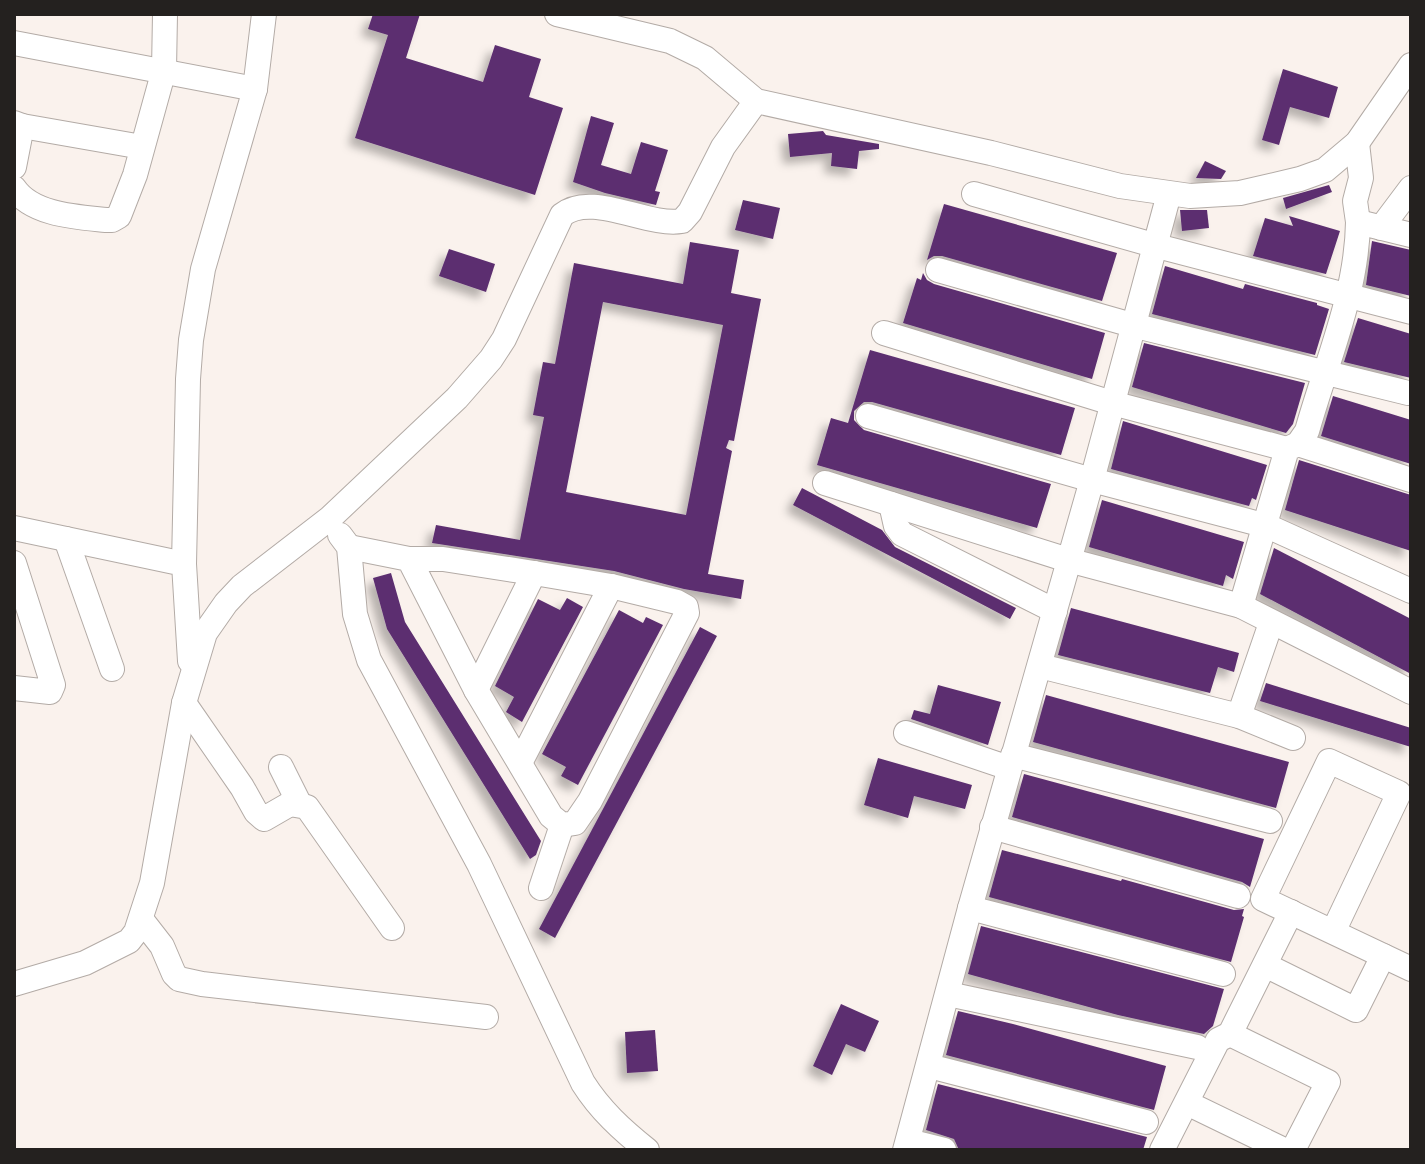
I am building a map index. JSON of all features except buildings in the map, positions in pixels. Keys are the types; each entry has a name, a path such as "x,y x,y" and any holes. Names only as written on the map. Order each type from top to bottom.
{"street":[{"path":"14,188 20,196 46,210 112,220 122,210 164,70 165,14"},
{"path":"264,14 255,89 203,269 191,340 184,564 188,691 258,815 264,819 283,807 300,805"},
{"path":"564,15 670,41 705,58 756,101 962,146 1120,186 1190,196 1240,193 1325,170 1357,143 1380,107 1403,93 1411,65"},
{"path":"14,43 255,89"},
{"path":"14,984 85,963 129,941 141,919 152,883 188,691 205,633 226,603 258,572 330,518 457,398 491,359 504,339 562,215 576,208 602,208 652,220 682,221 690,212 723,147 756,101"},
{"path":"14,167 18,124 142,147"},
{"path":"1357,143 1361,178 1355,201 1369,225 1411,235"},
{"path":"1241,606 1293,447 1307,431 1349,296 1358,248 1369,225 1411,188"},
{"path":"974,194 1157,246 1411,312"},
{"path":"944,1150 907,1145 992,827 1040,666 1169,194"},
{"path":"938,270 1132,325 1408,393"},
{"path":"884,333 1112,403 1293,447 1411,480"},
{"path":"868,416 1267,526 1411,591"},
{"path":"825,483 1068,560 1241,606 1411,692"},
{"path":"891,504 896,526 902,534 1055,611"},
{"path":"330,518 349,547 355,614 369,660 479,864 583,1083 615,1124 647,1150"},
{"path":"14,528 184,564"},
{"path":"66,539 112,669"},
{"path":"349,547 409,559 443,559 611,586 686,607 687,613 590,801 575,823 562,825 551,816 476,690 409,559"},
{"path":"1320,550 1411,573"},
{"path":"14,563 21,606 53,685 50,692 43,693 14,688"},
{"path":"476,690 534,573"},
{"path":"521,761 611,586"},
{"path":"1239,716 1271,623"},
{"path":"1040,666 1239,716 1293,738"},
{"path":"906,733 1011,762 1270,821"},
{"path":"1333,932 1405,787 1329,761 1263,899 1383,956 1409,964"},
{"path":"281,767 300,805 311,812 392,928"},
{"path":"541,888 562,825"},
{"path":"992,827 1238,896"},
{"path":"970,908 1223,974"},
{"path":"1162,1150 1218,1040 1230,1034 1291,912"},
{"path":"141,919 162,946 179,979 486,1017"},
{"path":"1265,965 1356,1010 1383,956"},
{"path":"948,994 1197,1047"},
{"path":"1230,1034 1328,1082 1293,1150"},
{"path":"929,1066 1146,1122"},
{"path":"1187,1103 1284,1150"}]}
